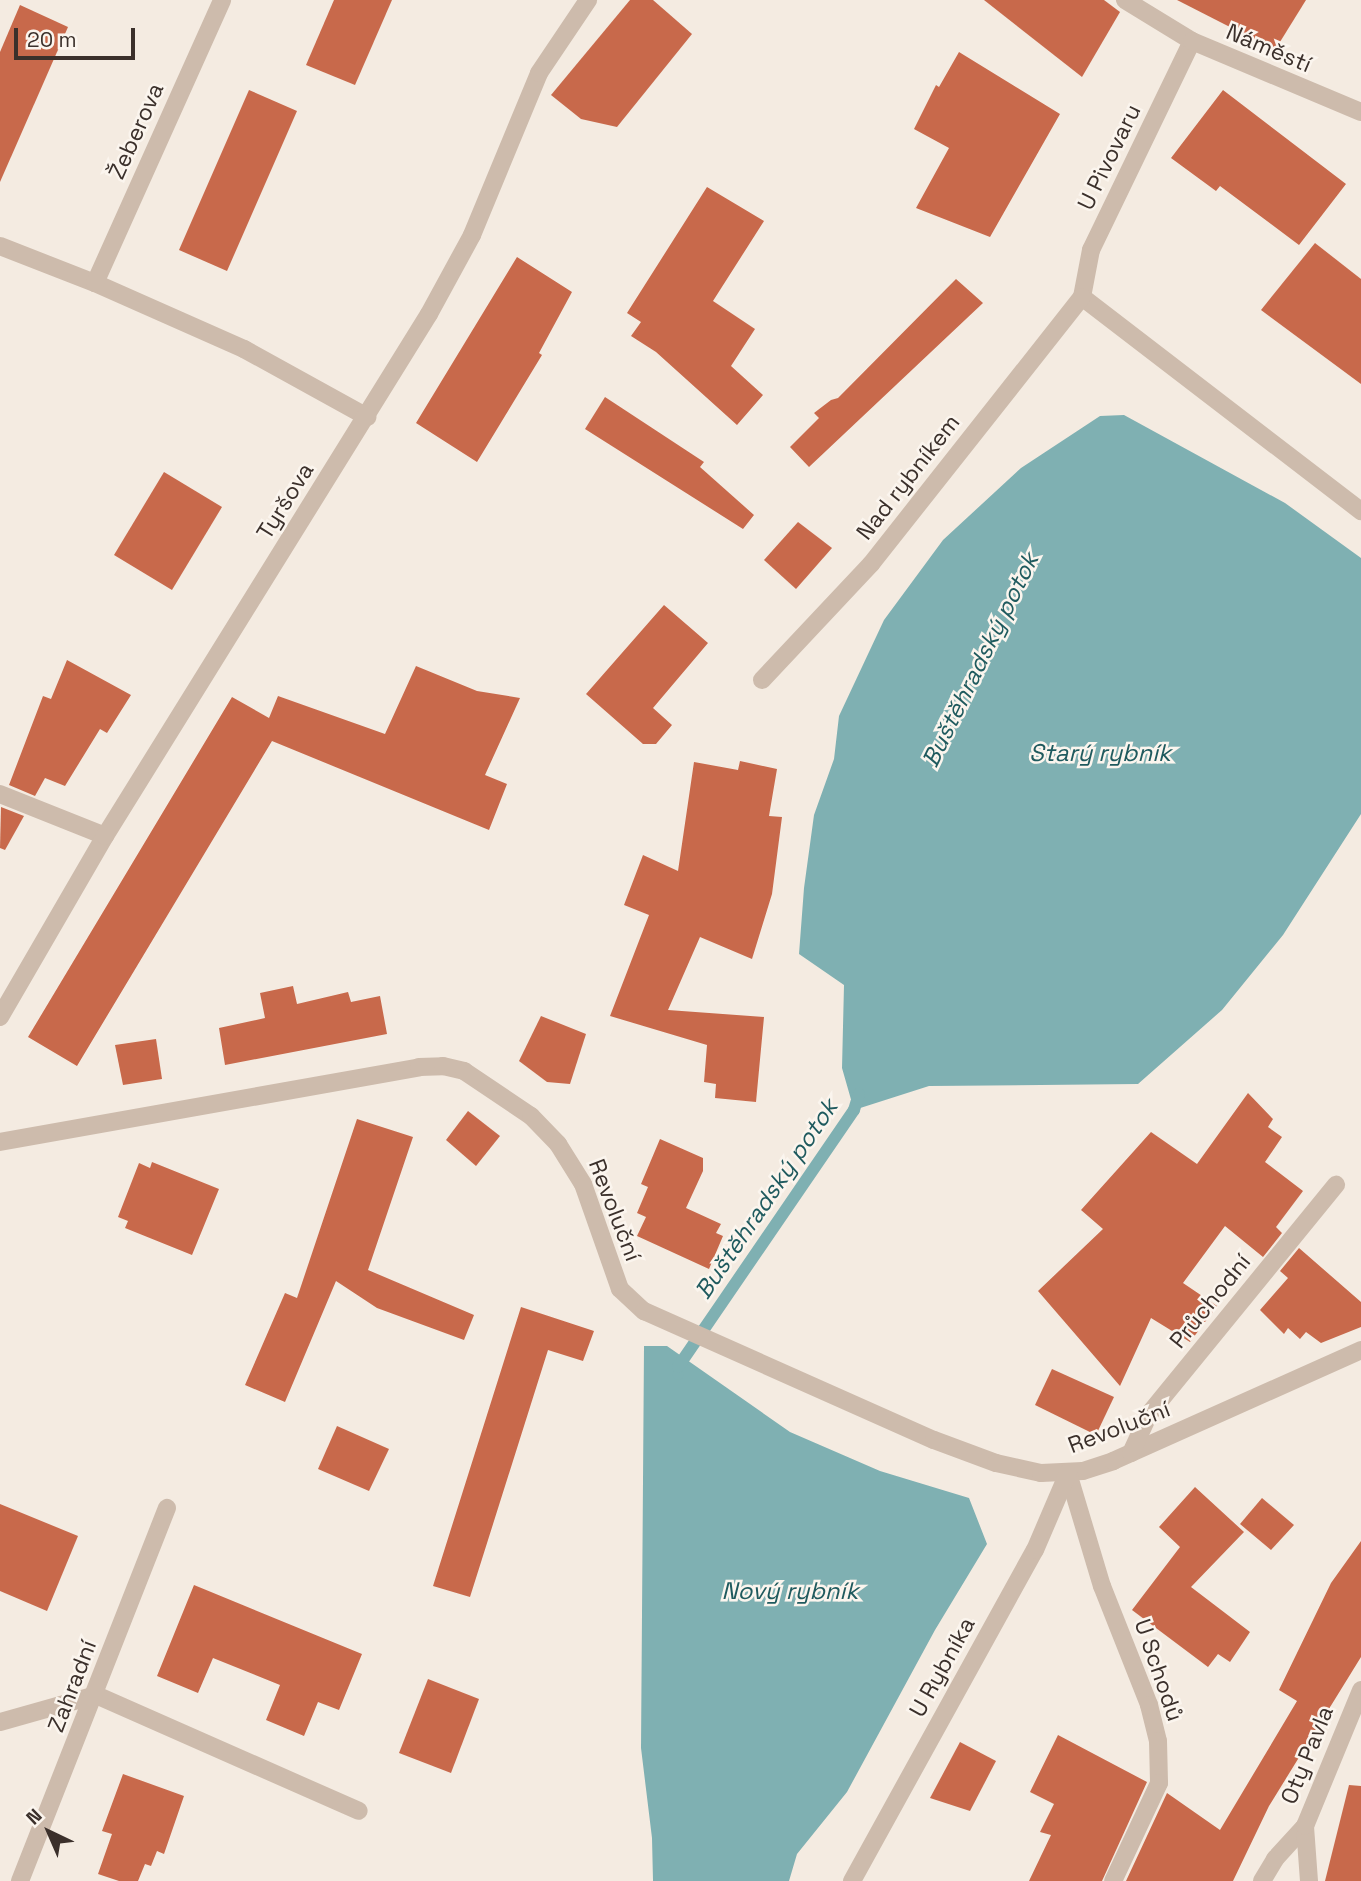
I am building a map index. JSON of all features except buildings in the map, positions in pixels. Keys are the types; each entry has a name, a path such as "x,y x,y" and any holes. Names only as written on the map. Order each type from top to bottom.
{"street":[{"name":"Žeberova","path":"95,283 222,0"},
{"name":"Tyršova","path":"0,1017 105,836 435,304 472,235 539,73 588,0"},
{"name":"Náměstí","path":"1125,0 1192,41 1361,112"},
{"name":"U Pivovaru","path":"1082,298 1091,250 1192,41"},
{"path":"0,246 95,283 244,349 367,417"},
{"path":"1082,298 1361,511"},
{"name":"Nad rybníkem","path":"762,680 871,564 1082,298"},
{"path":"0,794 105,836"},
{"name":"Revoluční","path":"0,1142 419,1067 443,1066 464,1071 531,1116 558,1144 583,1184 620,1289 644,1311 733,1353 963,1452 1024,1470 1068,1473 1083,1471 1131,1453 1361,1350"},
{"name":"Průchodní","path":"1131,1453 1149,1414 1336,1185"},
{"name":"U Rybníka","path":"852,1881 1035,1550 1068,1473"},
{"name":"U Schodů","path":"1068,1473 1102,1586 1149,1705 1158,1741 1158,1783 1113,1881"},
{"name":"Zahradní","path":"20,1881 96,1695 167,1508"},
{"name":"Oty Pavla","path":"1309,1881 1305,1826 1361,1690"},
{"path":"0,1722 96,1695 359,1811"},
{"path":"1262,1881 1275,1859 1305,1826"}],"water":[{"name":"Starý rybník","path":"1124,415 1285,503 1361,558 1361,814 1283,935 1222,1010 1138,1084 929,1086 854,1110 842,1068 844,985 799,954 804,888 814,815 834,759 839,716 884,620 943,540 1021,468 1100,416"},
{"name":"Nový rybník","path":"644,1346 667,1346 790,1432 880,1471 969,1498 987,1544 935,1630 847,1792 797,1854 789,1881 653,1881 652,1838 641,1748"}],"waterway":[{"name":"Buštěhradský potok","path":"678,1374 678,1367 854,1110 859,1094"}]}
